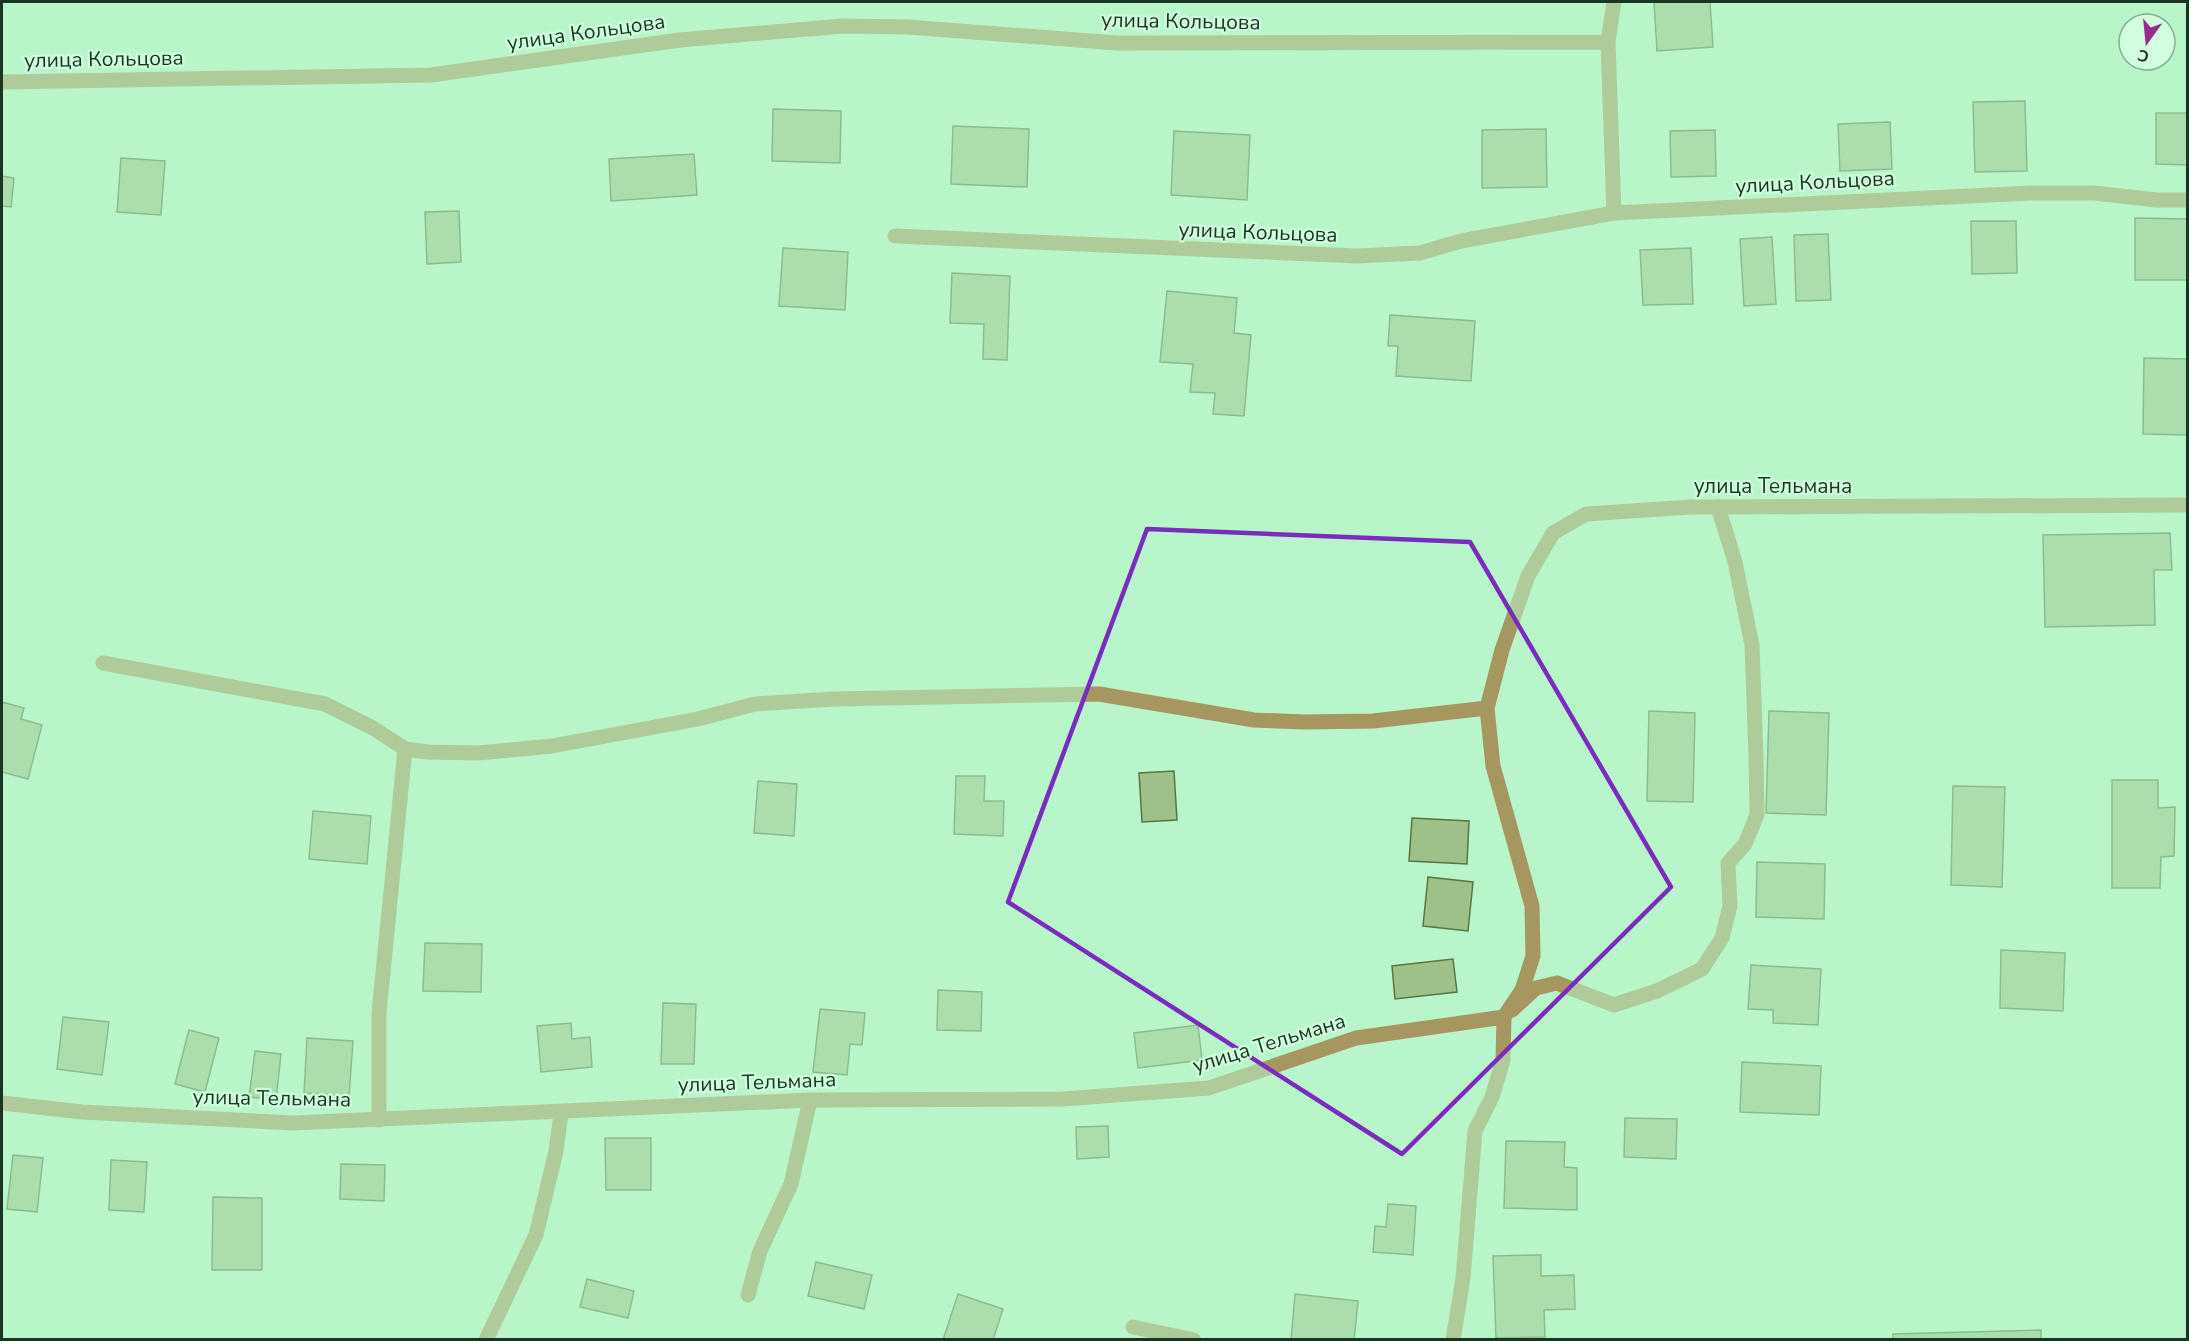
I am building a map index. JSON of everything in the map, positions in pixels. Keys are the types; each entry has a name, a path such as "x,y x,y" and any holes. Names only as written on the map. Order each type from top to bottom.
{"street":[{"path":"1614,2 1608,42 1614,213"},
{"name":"улица Кольцова","path":"2,82 431,75 680,40 843,26 908,27 1117,43 1608,42"},
{"name":"улица Кольцова","path":"1614,213 2031,193 2094,193 2157,200 2187,200"},
{"name":"улица Кольцoва","path":"895,236 1357,256 1420,253 1461,241 1614,213"},
{"name":"улица Тельмана","path":"2,1103 82,1112 293,1123 561,1113 810,1100 1063,1099 1209,1088 1356,1038 1504,1017 1522,990 1533,956 1532,906 1493,766 1487,708 1502,650 1528,576 1553,533 1586,514 1718,507 2187,506"},
{"path":"1453,1340 1463,1278 1475,1131 1492,1096 1503,1060 1504,1017 1536,988 1557,982 1614,1005 1657,991 1702,969 1722,938 1730,906 1728,863 1745,844 1757,815 1752,645 1735,562 1718,507"},
{"path":"103,663 325,704 373,728 405,749 478,753 552,746 698,720 755,704 834,699 1099,694 1254,720 1305,722 1373,721 1487,708"},
{"path":"379,1120 380,1013 405,749"},
{"path":"748,1295 760,1251 791,1184 810,1100"},
{"path":"486,1340 536,1234 556,1150 561,1113"},
{"path":"1133,1327 1194,1340"}],"highlighted area":[{"path":"1147,529 1470,542 1671,887 1402,1154 1008,902"}],"building":[{"path":"1654,2 1710,2 1713,47 1657,51"},
{"path":"2025,101 2027,171 1975,172 1973,102"},
{"path":"773,109 841,111 840,163 772,161"},
{"path":"2156,113 2188,113 2188,165 2156,164"},
{"path":"1890,122 1892,169 1840,171 1838,124"},
{"path":"953,126 1029,129 1027,187 951,184"},
{"path":"1546,129 1547,187 1482,188 1482,130"},
{"path":"1715,130 1716,176 1671,177 1670,131"},
{"path":"1174,131 1250,135 1247,200 1171,195"},
{"path":"694,154 697,195 611,201 609,159"},
{"path":"121,158 165,161 161,215 117,212"},
{"path":"2,176 14,178 11,207 2,206"},
{"path":"459,211 461,262 427,264 425,212"},
{"path":"2135,218 2188,219 2188,280 2135,280"},
{"path":"1971,221 2016,221 2017,273 1972,274"},
{"path":"1828,234 1831,300 1796,301 1794,235"},
{"path":"1772,237 1776,304 1744,306 1740,239"},
{"path":"783,248 848,252 845,310 779,306"},
{"path":"1691,248 1693,304 1643,305 1640,250"},
{"path":"952,273 1010,276 1007,360 983,359 984,324 950,323"},
{"path":"1167,291 1237,298 1234,333 1251,335 1244,416 1213,414 1215,393 1190,392 1193,364 1160,362"},
{"path":"1390,315 1475,321 1471,381 1396,376 1398,346 1388,346"},
{"path":"2144,358 2188,359 2188,435 2143,434"},
{"path":"2170,533 2172,570 2154,570 2155,625 2045,627 2043,535"},
{"path":"2,702 24,708 21,719 42,725 28,779 2,772"},
{"path":"1649,711 1695,713 1693,802 1647,801"},
{"path":"1769,711 1829,713 1826,815 1766,813"},
{"path":"1174,771 1177,820 1142,822 1139,773"},
{"path":"956,776 985,776 984,801 1004,801 1003,836 954,834"},
{"path":"2112,780 2158,780 2158,808 2175,807 2174,856 2161,857 2160,888 2112,888"},
{"path":"758,781 797,784 794,836 754,833"},
{"path":"1953,786 2005,787 2002,887 1951,885"},
{"path":"313,811 371,816 367,864 309,859"},
{"path":"1412,818 1469,821 1467,864 1409,861"},
{"path":"1757,862 1825,864 1824,919 1756,917"},
{"path":"1428,877 1473,882 1468,931 1423,926"},
{"path":"425,943 482,944 481,992 423,991"},
{"path":"2001,950 2065,953 2063,1011 2000,1008"},
{"path":"1453,959 1457,992 1395,999 1392,966"},
{"path":"1751,965 1821,969 1818,1025 1773,1023 1773,1010 1748,1009"},
{"path":"938,990 982,992 981,1031 937,1030"},
{"path":"663,1003 696,1004 694,1064 661,1064"},
{"path":"820,1009 865,1013 862,1045 850,1044 847,1075 813,1072"},
{"path":"63,1017 109,1022 102,1075 57,1069"},
{"path":"571,1023 572,1039 590,1037 592,1067 541,1072 537,1026"},
{"path":"1198,1025 1202,1060 1138,1068 1134,1033"},
{"path":"189,1030 219,1038 205,1092 175,1084"},
{"path":"307,1038 353,1041 349,1096 304,1093"},
{"path":"255,1051 281,1054 276,1100 249,1097"},
{"path":"1742,1062 1821,1066 1819,1115 1740,1112"},
{"path":"1625,1118 1677,1119 1676,1159 1624,1157"},
{"path":"1108,1126 1109,1157 1077,1159 1076,1127"},
{"path":"605,1138 651,1138 651,1190 606,1190"},
{"path":"1506,1141 1565,1142 1564,1167 1577,1168 1577,1210 1504,1208"},
{"path":"13,1155 43,1158 37,1212 7,1209"},
{"path":"111,1160 147,1162 144,1212 109,1210"},
{"path":"341,1164 385,1165 384,1201 340,1199"},
{"path":"213,1197 262,1198 262,1270 212,1270"},
{"path":"1388,1204 1416,1206 1413,1255 1373,1252 1375,1226 1386,1227"},
{"path":"1541,1255 1541,1276 1574,1275 1575,1309 1544,1310 1545,1337 1496,1338 1493,1256"},
{"path":"816,1262 872,1275 864,1309 808,1296"},
{"path":"587,1279 634,1291 628,1318 580,1307"},
{"path":"958,1294 1003,1309 993,1340 943,1340"},
{"path":"1295,1294 1358,1301 1354,1340 1291,1340"},
{"path":"2041,1330 2041,1340 1893,1340 1893,1334"}]}
